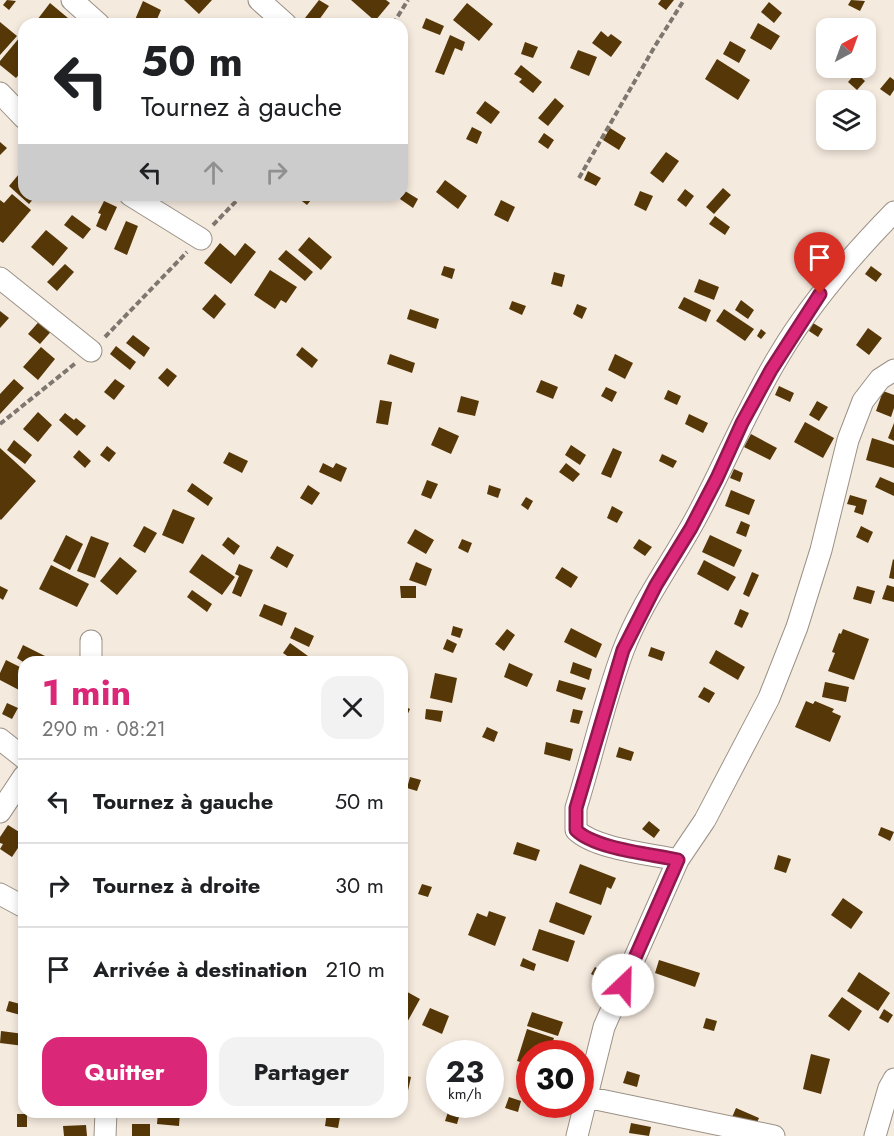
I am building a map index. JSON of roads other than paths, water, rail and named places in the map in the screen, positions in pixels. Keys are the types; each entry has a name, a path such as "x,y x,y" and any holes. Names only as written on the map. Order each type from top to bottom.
{"street":[{"path":"72,0 92,18"},
{"path":"259,0 279,18"},
{"path":"0,93 18,112"},
{"path":"140,201 201,239"},
{"path":"678,860 601,844 584,838 576,830 576,808 623,650 656,585 691,528 742,423 780,353 820,294 894,212"},
{"path":"0,278 91,351"},
{"path":"594,1066 604,1027 678,860 705,820 769,698 797,627 817,561 848,440 863,401 880,379 894,370"},
{"path":"0,739 18,753"},
{"path":"0,812 18,785"},
{"path":"0,894 18,904"},
{"path":"875,1136 894,1079"},
{"path":"594,1099 774,1136"},
{"path":"105,1136 106,1118"},
{"path":"577,1136 581,1118"}]}
